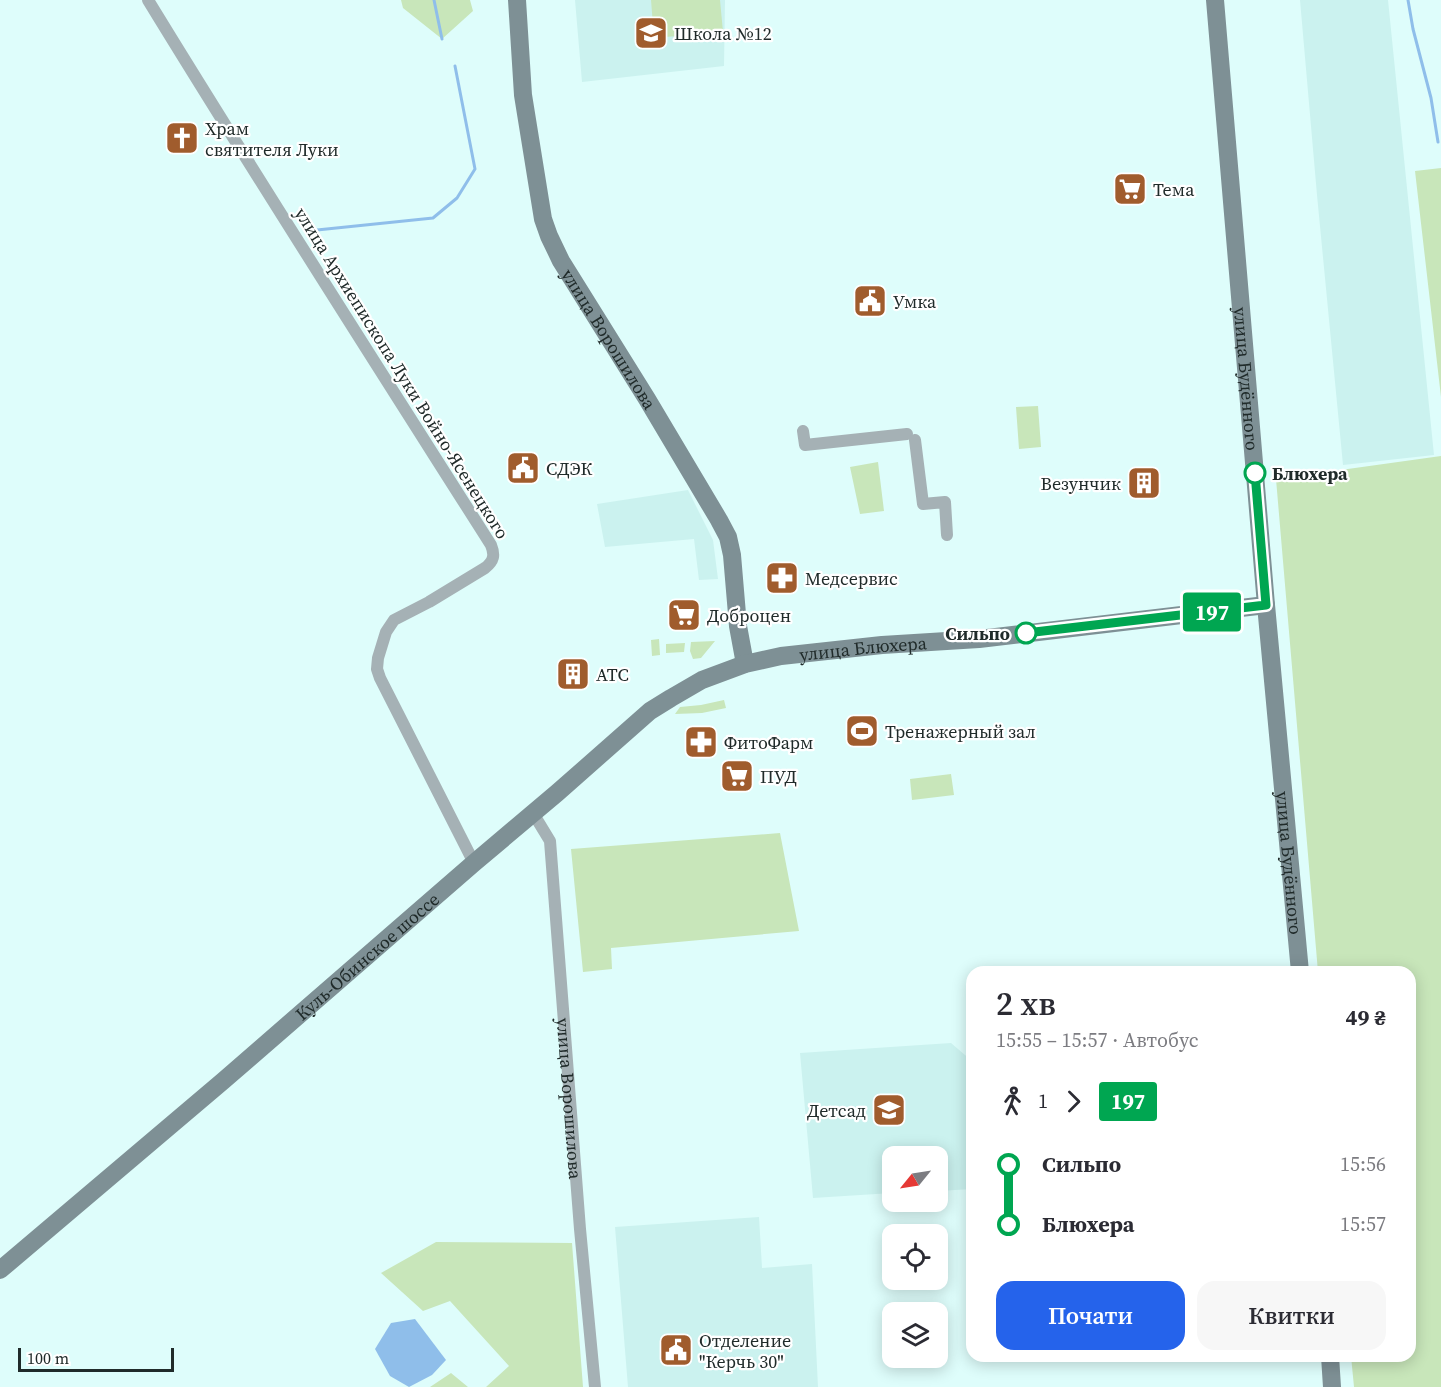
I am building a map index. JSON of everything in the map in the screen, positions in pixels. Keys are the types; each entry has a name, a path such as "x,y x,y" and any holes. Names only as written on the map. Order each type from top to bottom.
{"main road":[{"name":"улица Ворошилова","path":"517,0 523,95 543,219 561,261 647,399 728,537 732,555 738,626 745,664"},
{"name":"улица Будённого","path":"1215,0 1266,605 1299,966"},
{"name":"улица Блюхера","path":"745,664 781,656 882,645 979,639 1266,605"},
{"name":"Куль-Обинское шоссе","path":"0,1269 180,1117 650,711 702,680 745,664"},
{"path":"1330,1362 1332,1387"}],"street":[{"name":"улица Архиепископа Луки Войно-Ясенецкого","path":"148,0 494,552 493,560 485,568 394,620 386,632 377,669 474,863"},
{"path":"803,431 805,445 911,437 923,504 945,502 947,536"},
{"name":"улица Ворошилова","path":"533,813 550,841 595,1387"}],"shaded area":[{"name":"Школа №12","path":"575,0 725,0 724,66 582,82"},
{"path":"1300,0 1388,0 1434,455 1343,465"},
{"path":"688,490 713,540 718,579 699,580 694,539 605,547 597,504"},
{"name":"Детсад","path":"951,1043 966,1056 966,1189 948,1190 948,1146 882,1146 882,1194 813,1198 800,1053"},
{"path":"759,1217 762,1268 812,1264 818,1387 628,1387 615,1227"}],"green space":[{"path":"401,0 470,0 473,11 442,39 403,8"},
{"path":"651,0 720,0 723,32 654,38"},
{"path":"1441,168 1441,397 1415,171"},
{"path":"1038,406 1041,447 1019,449 1016,407"},
{"path":"1441,456 1441,1387 1354,1387 1352,1362 1416,1362 1416,966 1317,966 1276,479"},
{"path":"878,462 884,511 860,514 850,467"},
{"path":"659,639 660,655 652,656 651,640"},
{"path":"715,641 701,658 693,659 690,651 691,642"},
{"path":"685,643 684,652 666,653 666,644"},
{"path":"724,700 726,708 702,713 675,714 680,707"},
{"path":"951,774 954,795 912,800 910,779"},
{"path":"780,833 799,931 611,948 612,969 583,972 571,849"},
{"path":"436,1242 572,1243 583,1387 486,1387 509,1366 450,1301 423,1311 381,1273"},
{"path":"451,1373 468,1387 430,1387"}],"water":[{"path":"415,1319 446,1360 432,1375 409,1387 390,1376 375,1349 391,1323"}],"waterway":[{"path":"434,0 442,39"},
{"path":"1408,0 1431,98 1438,142"},
{"path":"317,230 433,218 457,198 475,169 455,66"}],"bus line":[{"name":"197","path":"1026,633 1266,605 1255,473"}],"place":[{"name":"Школа №12","path":"651,33"},
{"name":"Храм святителя Луки","path":"182,138"},
{"name":"Тема","path":"1130,189"},
{"name":"Умка","path":"870,301"},
{"name":"СДЭК","path":"523,468"},
{"name":"Блюхера","path":"1255,473"},
{"name":"Везунчик","path":"1144,483"},
{"name":"Медсервис","path":"782,578"},
{"name":"Доброцен","path":"684,615"},
{"name":"Сильпо","path":"1026,633"},
{"name":"АТС","path":"573,674"},
{"name":"Тренажерный зал","path":"862,731"},
{"name":"ФитоФарм","path":"701,742"},
{"name":"ПУД","path":"737,776"},
{"name":"Детсад","path":"889,1110"},
{"name":"Отделение \"Керчь 30\"","path":"676,1350"}]}
